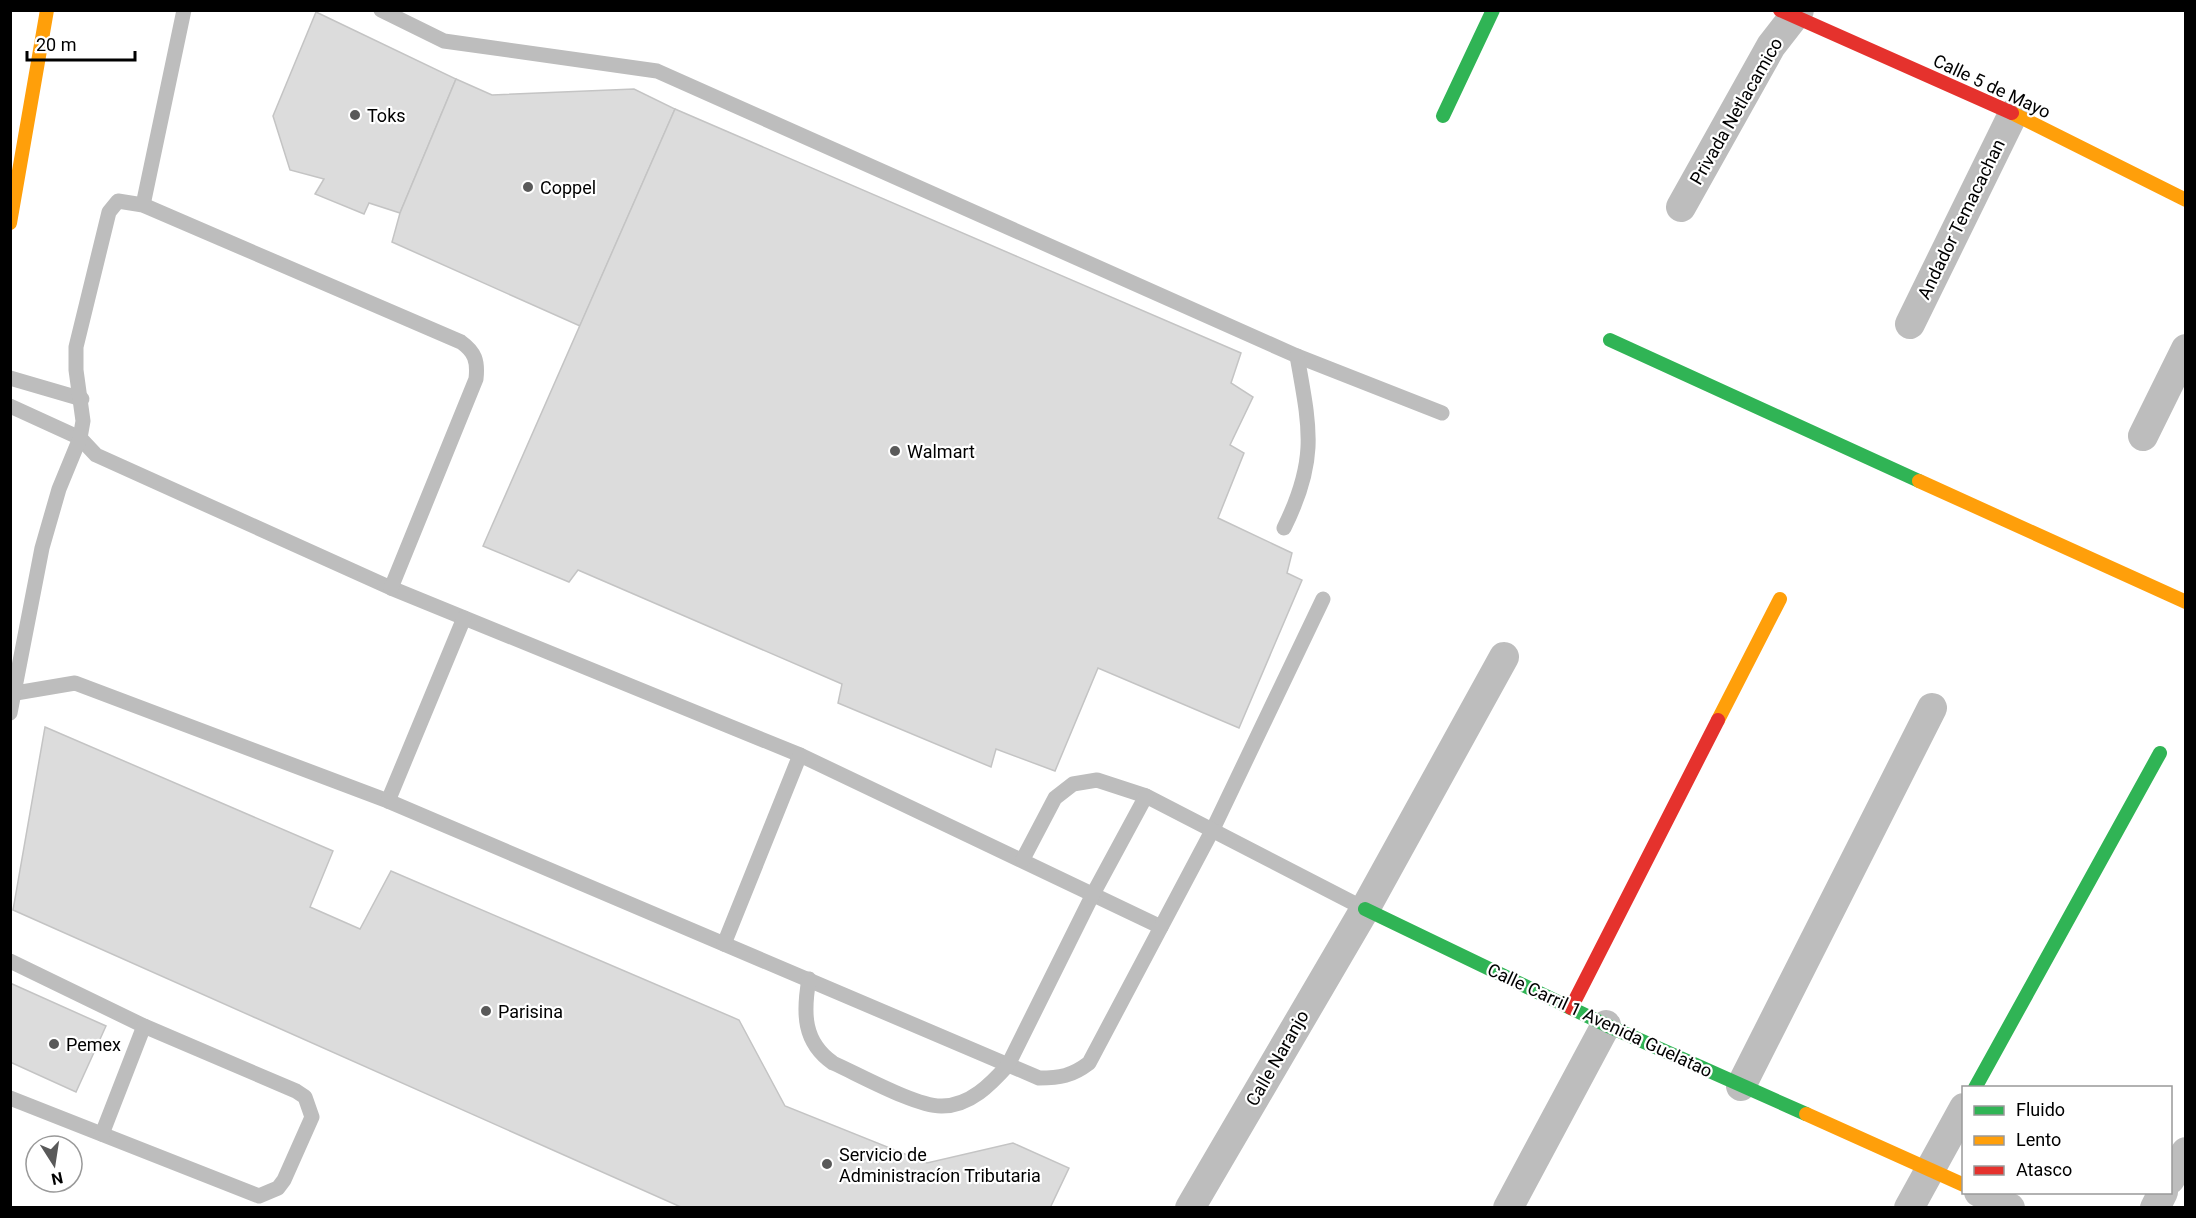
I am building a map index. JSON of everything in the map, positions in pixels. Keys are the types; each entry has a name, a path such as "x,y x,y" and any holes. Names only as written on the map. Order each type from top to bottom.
{"main road":[{"path":"10,223 47,10"},
{"path":"1443,116 1493,10"},
{"name":"Calle 5 de Mayo","path":"1791,12 2013,114 2186,200"},
{"path":"1610,340 2186,602"},
{"path":"1571,1008 1780,599"},
{"path":"1976,1086 2160,753"},
{"name":"Calle Carril 1 Avenida Guelatao","path":"1365,909 1571,1008 1962,1184"}],"street":[{"name":"Privada Netlacamico","path":"1681,207 1791,12"},
{"name":"Andador Temacachan","path":"1910,324 2013,114"},
{"path":"2143,435 2186,349"},
{"name":"Calle Naranjo","path":"1190,1208 1365,909 1504,657"},
{"path":"1741,1086 1932,708"},
{"path":"1508,1208 1606,1024"},
{"path":"1909,1208 1962,1112"},
{"path":"2172,1176 2186,1152"},
{"path":"1983,1194 2010,1208"},
{"path":"2155,1208 2162,1194"}],"lane":[{"path":"143,205 184,10"},
{"path":"381,10 444,41 657,71 1297,356 1442,413"},
{"path":"10,713 12,693 42,549 59,489 80,438 83,422 82,399 76,370 76,347 109,212 118,201 143,205 461,342 470,348 476,358 476,379 391,588"},
{"path":"1284,528 1300,495 1309,454 1309,420 1297,356"},
{"path":"10,378 82,399"},
{"path":"10,406 80,438 96,455 391,588 800,755 1023,859 1161,927"},
{"path":"12,693 75,683 388,801 1039,1078 1060,1078 1076,1073 1089,1063 1213,829 1323,599"},
{"path":"388,801 465,618"},
{"path":"724,944 800,755"},
{"name":"Calle Carril 1 Avenida Guelatao","path":"1023,859 1055,798 1073,784 1096,780 1146,796 1365,909"},
{"path":"809,979 804,1005 806,1027 821,1055 833,1063 898,1092 942,1107 974,1097 991,1084 1008,1065 1146,796"},
{"path":"10,961 144,1026 296,1091 305,1097 310,1106 310,1127 278,1188 260,1196 10,1098"},
{"path":"102,1134 144,1026"}],"building":[{"path":"316,12 456,79 400,213 369,203 364,214 315,194 324,179 290,170 273,116"},
{"path":"456,79 492,95 634,89 675,109 580,326 392,242 400,213"},
{"path":"675,109 1241,353 1231,383 1253,397 1230,445 1244,453 1218,518 1292,553 1287,573 1302,580 1239,728 1098,668 1055,771 996,749 991,767 838,703 842,684 578,570 569,582 483,546"},
{"path":"45,727 333,851 310,907 360,929 391,871 739,1020 785,1106 927,1163 1013,1143 1069,1168 1050,1208 683,1208 13,910"},
{"name":"Pemex","path":"10,983 106,1026 76,1092 10,1062"}],"traffic: fast":[{"path":"1443,116 1493,10"},
{"path":"1610,340 1919,481"},
{"path":"1976,1086 2160,753"},
{"path":"1365,909 1606,1025 1806,1114"}],"traffic: slow":[{"path":"10,223 47,10"},
{"path":"2012,113 2186,200"},
{"path":"1919,481 2186,602"},
{"path":"1718,720 1780,599"},
{"path":"1806,1114 1962,1184"}],"traffic: jam":[{"path":"1780,10 2012,113"},
{"path":"1571,1008 1718,720"}],"place":[{"name":"Toks","path":"355,115"},
{"name":"Coppel","path":"528,187"},
{"name":"Walmart","path":"895,451"},
{"name":"Parisina","path":"486,1011"},
{"name":"Pemex","path":"54,1044"},
{"name":"Servicio de Administracíon Tributaria","path":"827,1164"}]}
